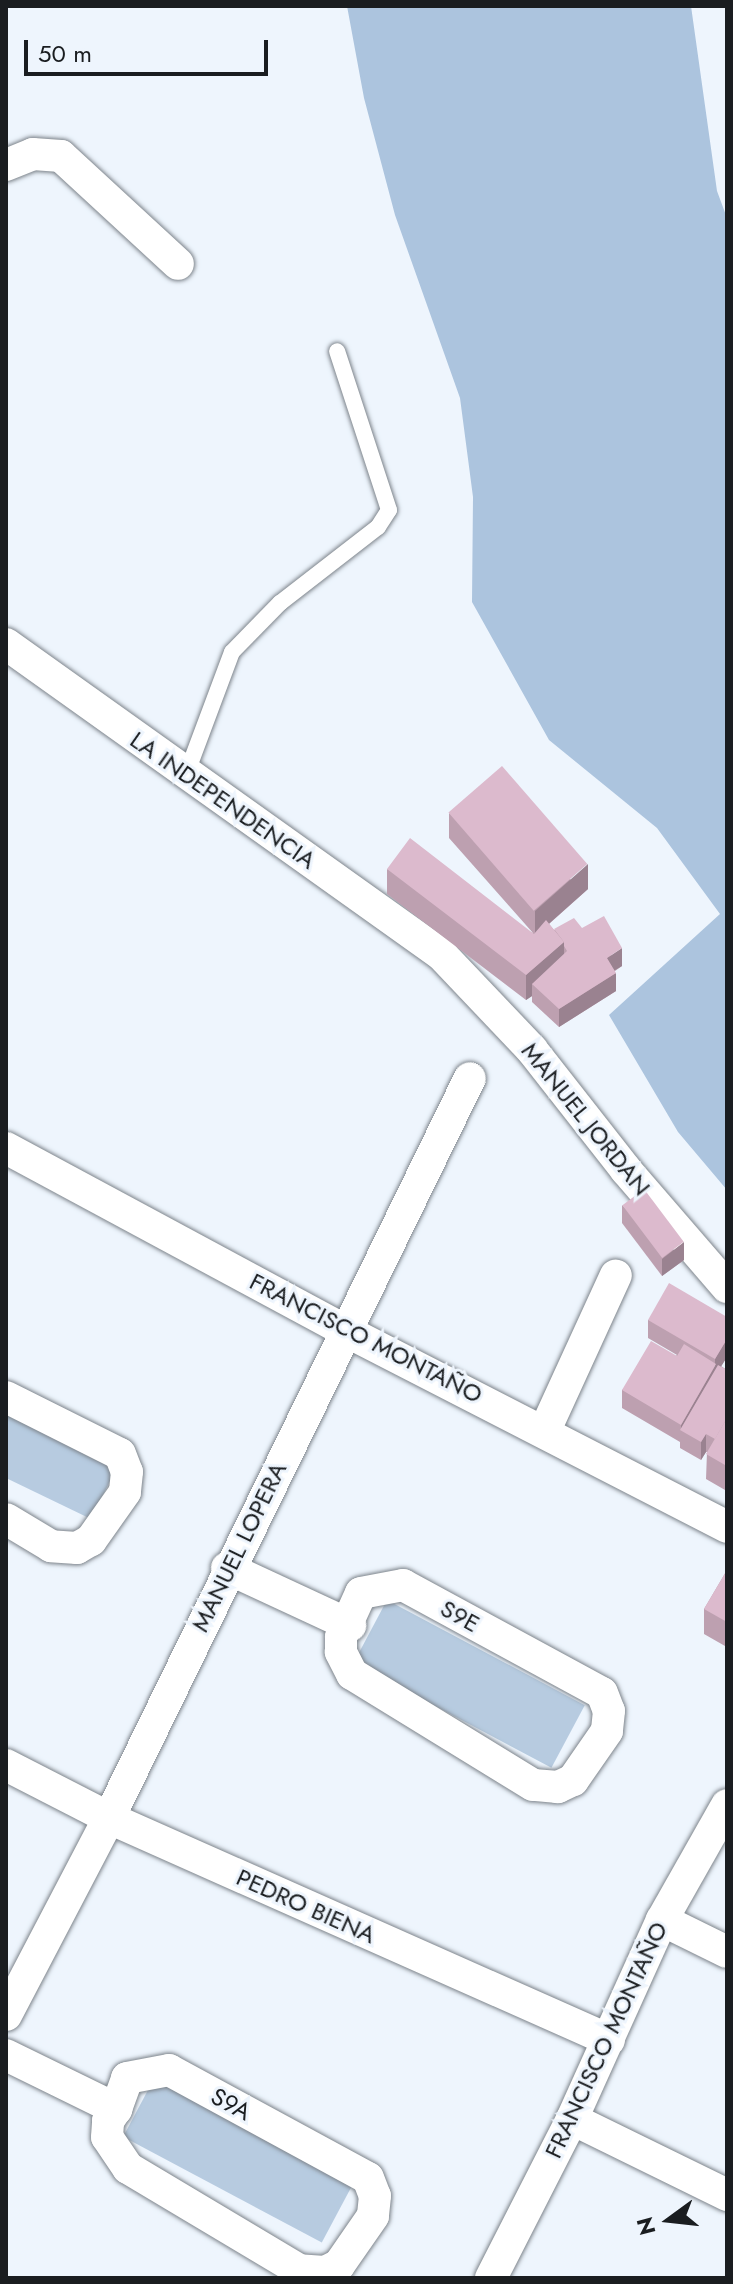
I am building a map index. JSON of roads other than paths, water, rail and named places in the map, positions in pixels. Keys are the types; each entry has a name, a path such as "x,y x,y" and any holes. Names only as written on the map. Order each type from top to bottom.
{"street":[{"path":"6,165 33,154 61,156 178,264"},
{"name":"LA INDEPENDENCIA","path":"6,644 442,955"},
{"name":"MANUEL JORDAN","path":"442,955 532,1050 626,1170 727,1287"},
{"name":"MANUEL LOPERA","path":"6,2015 109,1818 227,1568 470,1078"},
{"name":"FRANCISCO MONTAÑO","path":"6,1148 344,1330 545,1430 727,1527"},
{"path":"545,1430 616,1275"},
{"path":"6,1397 120,1454 127,1472 125,1492 91,1540 77,1548 51,1546 6,1519"},
{"path":"227,1568 350,1625"},
{"name":"S9E","path":"403,1585 602,1693 609,1711 607,1731 573,1780 558,1787 533,1785 361,1684 341,1652 341,1637 350,1625 361,1593 403,1585"},
{"name":"PEDRO BIENA","path":"6,1765 109,1818 609,2040"},
{"name":"FRANCISCO MONTAÑO","path":"491,2278 572,2119 662,1920 727,1805"},
{"path":"662,1920 727,1952"},
{"path":"6,2055 116,2109"},
{"name":"S9A","path":"169,2070 368,2178 375,2196 373,2216 339,2265 325,2272 299,2270 128,2168 107,2137 108,2121 116,2109 127,2078 169,2070"},
{"path":"572,2119 727,2195"}],"lane":[{"path":"186,775 232,652 280,603 378,527 389,510 337,351"}]}
